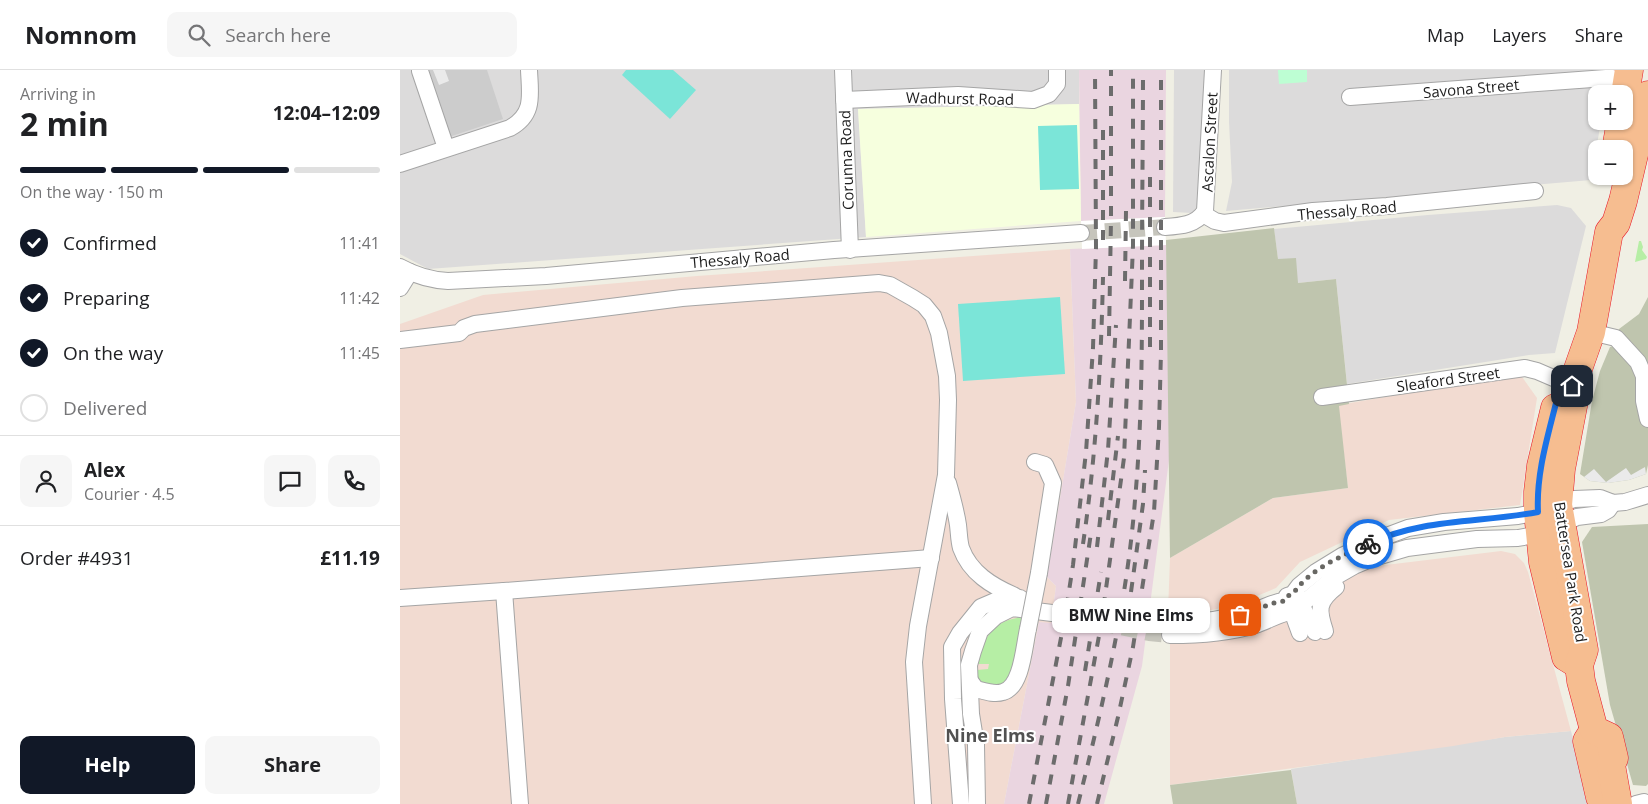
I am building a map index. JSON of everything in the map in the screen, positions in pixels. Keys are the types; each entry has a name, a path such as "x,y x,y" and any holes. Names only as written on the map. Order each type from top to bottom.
{"highway":[{"name":"Battersea Park Road","path":"1602,804 1587,741 1594,730 1581,681 1579,665 1566,657 1543,562 1550,518 1538,492 1541,466 1557,399 1572,388 1597,333 1609,232 1616,223 1623,201 1635,89"},
{"name":"Battersea Park Road","path":"1609,232 1604,221 1610,185"},
{"path":"1594,730 1609,737 1614,758 1611,765 1638,803"}],"street":[{"path":"420,70 446,148"},
{"path":"400,164 510,128 519,123 529,109 529,70"},
{"name":"Corunna Road","path":"843,70 850,250"},
{"name":"Wadhurst Road","path":"844,100 958,95 1032,100 1049,94 1057,84 1057,70"},
{"name":"Ascalon Street","path":"1203,214 1206,207 1213,70"},
{"name":"Savona Street","path":"1350,97 1606,78 1613,78 1635,89"},
{"name":"Thessaly Road","path":"1203,214 1215,221 1224,223 1313,212 1535,191"},
{"path":"1165,227 1192,223 1203,214"},
{"name":"Thessaly Road","path":"405,270 432,280 448,281 536,276 834,250 1082,233"},
{"path":"400,288 405,270"},
{"path":"400,340 459,333 476,324 682,298 879,283 890,285 924,305 933,316 939,333 947,376 948,400 946,476 918,626 914,662 923,804"},
{"path":"1597,333 1616,338 1638,362 1644,376 1644,401 1648,419"},
{"name":"Sleaford Street","path":"1322,398 1525,368 1536,371 1572,388"},
{"path":"970,681 976,689 994,693 1004,692 1014,684 1019,672 1039,573 1053,483 1045,464 1035,462"},
{"path":"946,476 961,546 967,562 995,588 1053,608 1012,608 996,616 980,631 969,665 971,714 976,745 977,804"},
{"path":"1170,629 1213,633 1245,628 1267,621 1293,603 1307,600 1333,578 1373,558 1416,547 1476,539 1504,540 1550,518 1574,499 1595,498 1608,500 1613,504 1648,495"},
{"path":"1293,603 1298,586 1316,572 1342,556 1408,528 1444,522 1518,516 1550,518"},
{"path":"400,598 504,592 932,558"},
{"path":"1293,603 1313,632 1323,600 1329,593 1373,558"},
{"path":"504,592 520,804"},
{"path":"961,804 953,698 952,647 960,632 981,607 1002,598 1020,598"}],"shaded area":[{"path":"400,70 1079,70 1079,104 858,109 866,237 428,269 400,254"},
{"path":"427,70 487,70 503,119 449,137"},
{"path":"433,70 445,70 449,81 439,85"},
{"path":"626,70 673,70 696,90 670,119 622,75"},
{"path":"1079,70 1166,70 1165,217 1081,221"},
{"path":"1174,70 1207,70 1198,206 1192,213 1173,212"},
{"path":"1229,70 1608,70 1607,85 1588,85 1588,130 1599,130 1598,140 1588,140 1588,180 1226,211 1232,182"},
{"path":"1079,104 1081,221 866,237 858,109"},
{"path":"1077,125 1079,189 1040,190 1038,126"},
{"path":"1557,205 1571,208 1586,226 1555,353 1529,355 1347,384 1336,279 1298,283 1278,259 1274,229"},
{"path":"1274,228 1278,259 1296,258 1298,283 1336,279 1349,404 1339,406 1348,488 1273,498 1170,558 1166,240"},
{"path":"1166,245 1174,422 1142,666 1104,804 1004,804 1039,622 1051,623 1056,586 1047,577 1076,402 1070,249"},
{"path":"1070,249 1076,402 1047,577 1056,586 1051,624 1039,622 1004,804 400,804 400,324 483,295 697,276"},
{"path":"1060,297 1065,374 963,381 958,304"},
{"path":"1648,297 1648,465 1646,474 1629,480 1608,483 1590,481 1580,474 1592,401 1600,371 1610,347 1613,346 1619,329 1639,314"},
{"path":"1520,374 1537,398 1520,505 1389,520 1300,562 1276,588 1233,606 1201,612 1168,612 1170,558 1273,498 1348,488 1338,405"},
{"path":"1645,467 1646,474 1629,480 1608,483 1590,481 1584,477 1594,469 1606,482 1626,468 1631,475"},
{"path":"1648,524 1648,784 1646,786 1633,785 1610,705 1582,542 1592,527"},
{"path":"1501,551 1515,554 1524,563 1528,572 1571,731 1505,737 1453,746 1170,785 1170,642 1244,635 1284,622 1337,582 1361,568"},
{"path":"1571,731 1590,804 1297,804 1291,769 1505,737"},
{"path":"1291,770 1297,804 1173,804 1170,785"}],"green space":[{"path":"1278,70 1307,70 1307,82 1279,84"},
{"path":"1639,241 1641,241 1642,250 1647,257 1635,262"},
{"path":"1018,616 1022,616 1013,673 1010,680 995,686 984,684 978,678 977,670 988,669 989,664 978,664 985,640 994,628"}],"pier":[{"path":"1165,217 1166,245 1082,249 1081,221"}],"tunnel":[{"path":"1081,233 1165,227"},
{"path":"1073,607 1170,622"},
{"path":"1052,613 1149,633 1170,635"}],"railway":[{"path":"1029,804 1065,617 1086,452 1093,348 1096,248 1095,70"},
{"path":"1109,336 1111,70"},
{"path":"1068,804 1101,625 1124,458 1133,246 1133,70"},
{"path":"1078,804 1113,653 1126,577 1135,500 1141,385 1143,70"},
{"path":"1097,804 1133,647 1154,512 1161,352 1161,70"},
{"path":"1103,130 1103,245"},
{"path":"1150,177 1150,347"},
{"path":"1125,281 1126,211"},
{"path":"1083,544 1097,411 1103,277"},
{"path":"1097,547 1108,450 1116,325"},
{"path":"1108,520 1118,436"},
{"path":"1131,592 1143,504 1145,470"},
{"path":"1046,804 1068,686 1091,533"},
{"path":"1085,671 1101,572"}],"way so far":[{"path":"1240,615 1284,601 1287,596 1293,594 1298,586 1316,572 1342,556 1368,544"}],"place":[{"name":"BMW Nine Elms","path":"1240,615"}],"district":[{"name":"Nine Elms","path":"990,735"}],"route":[{"path":"1368,544 1408,528 1444,522 1518,516 1538,512 1541,466 1557,399 1571,390 1572,386"}]}
